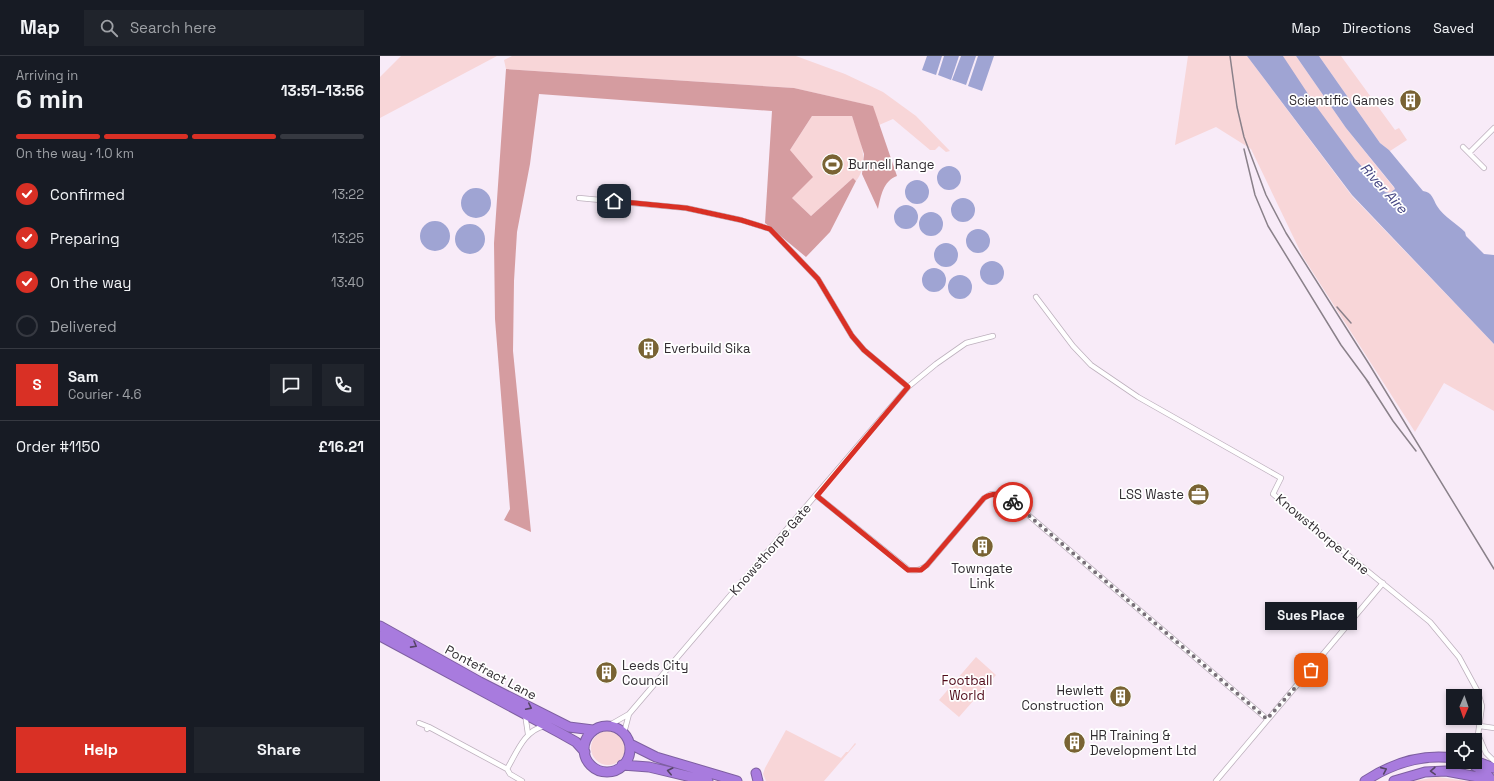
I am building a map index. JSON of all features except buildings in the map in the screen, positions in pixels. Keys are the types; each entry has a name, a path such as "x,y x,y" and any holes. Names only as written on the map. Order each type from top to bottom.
{"highway":[{"name":"Pontefract Lane","path":"380,626 480,682 569,727 593,730"},
{"name":"Pontefract Lane","path":"380,636 576,742 585,752"},
{"path":"608,726 616,727 624,733 630,744 630,752 622,766 612,772 605,773 598,771 589,763 585,752 587,740 593,730 608,726"},
{"path":"630,744 656,757 737,781"},
{"path":"1365,781 1380,772 1405,761 1446,756"},
{"path":"1482,764 1494,768"},
{"path":"622,766 649,766 708,781"},
{"path":"1468,774 1471,769"},
{"path":"1480,769 1492,779"},
{"path":"1394,781 1425,772 1446,771 1492,779"}],"street":[{"path":"1469,153 1494,128"},
{"path":"1463,147 1484,168"},
{"path":"579,198 686,208 741,220 770,229 818,279 842,321 860,345 908,387"},
{"name":"Knowsthorpe Lane","path":"1036,297 1073,346 1091,365 1138,397 1281,478 1272,494 1430,622 1459,657 1478,692 1482,706 1478,733"},
{"name":"Knowsthorpe Gate","path":"608,726 629,714 722,603 817,496 908,387 936,364 966,343 993,336"},
{"path":"817,496 908,570 921,570 927,565 984,498 990,494 1006,496 1267,719"},
{"path":"1216,781 1383,583"},
{"path":"525,714 528,734"},
{"name":"Knowsthorpe Gate","path":"624,733 629,714"},
{"path":"420,723 507,769 510,774 522,781"},
{"path":"507,769 528,734 533,730 546,726"},
{"path":"1480,726 1494,728"},
{"path":"1482,747 1494,762"}],"green space":[{"path":"401,56 497,56 380,118 380,77"},
{"path":"512,56 796,56 845,74 883,92 916,116 950,151 946,152 939,146 935,150 930,150 893,119 879,125 872,106 794,88 506,69 504,60"},
{"path":"1188,56 1247,56 1352,196 1494,344 1494,411 1444,383 1415,432 1303,257 1251,149 1216,127 1175,145"},
{"path":"1283,56 1296,56 1346,128 1395,189 1390,193 1381,188 1351,154 1317,108"},
{"path":"1319,56 1341,56 1395,130 1399,128 1407,140 1390,151 1380,143"},
{"name":"Burnell Range","path":"812,116 852,116 862,149 863,166 856,181 853,178 811,216 792,198 790,150"},
{"name":"Football World","path":"976,657 996,675 959,717 939,700"},
{"path":"786,730 841,758 855,743 856,744 824,781 766,781 763,774 765,768"},
{"path":"608,731 614,732 620,736 624,742 624,754 620,760 614,764 608,765 602,764 596,760 592,754 591,748 592,742 596,736 602,732"},
{"path":"1438,777 1467,781 1413,781"}],"shaded area":[{"path":"506,69 794,88 873,106 897,176 889,181 883,190 878,209 862,174 864,154 852,116 812,116 790,150 813,177 792,198 811,216 853,178 856,181 830,232 806,257 765,223 772,111 539,94 530,164 517,232 514,281 513,351 531,532 504,520 510,509 495,319 494,243"}],"water":[{"path":"927,56 942,56 936,75 922,70"},
{"path":"944,56 959,56 951,80 938,75"},
{"path":"961,56 976,56 966,85 952,80"},
{"path":"978,56 994,56 982,91 968,86"},
{"path":"1247,56 1283,56 1316,106 1355,159 1385,192 1390,193 1395,189 1394,187 1346,128 1296,56 1319,56 1380,143 1389,150 1423,191 1430,194 1443,213 1465,232 1466,236 1484,254 1494,255 1494,344 1352,195"},
{"path":"949,166 954,167 960,173 960,183 954,189 949,190 944,189 938,183 937,178 938,173 944,167"},
{"path":"917,180 922,181 928,187 928,197 922,203 917,204 912,203 906,197 905,192 906,187 912,181"},
{"path":"476,188 487,192 491,203 487,214 476,218 465,214 461,203 465,192"},
{"path":"963,198 968,199 974,205 974,215 968,221 963,222 958,221 952,215 951,210 952,205 958,199"},
{"path":"906,205 911,206 917,212 917,222 911,228 906,229 901,228 895,222 894,217 895,212 901,206"},
{"path":"931,212 936,213 942,219 942,229 936,235 931,236 926,235 920,229 919,224 920,219 926,213"},
{"path":"435,221 446,225 450,236 446,247 435,251 424,247 420,236 424,225"},
{"path":"470,224 481,228 485,239 481,250 470,254 459,250 455,239 459,228"},
{"path":"978,229 983,230 989,236 989,246 983,252 978,253 973,252 967,246 966,241 967,236 973,230"},
{"path":"946,243 951,244 957,250 957,260 951,266 946,267 941,266 935,260 934,255 935,250 941,244"},
{"path":"992,261 997,262 1003,268 1003,278 997,284 992,285 987,284 981,278 980,273 981,268 987,262"},
{"path":"934,268 939,269 945,275 945,285 939,291 934,292 929,291 923,285 922,280 923,275 929,269"},
{"path":"960,275 965,276 971,282 971,292 965,298 960,299 955,298 949,292 948,287 949,282 955,276"}],"railway":[{"path":"1230,56 1237,107 1244,137 1266,195 1286,233 1369,364 1494,569"},
{"path":"1244,149 1255,195 1268,226 1341,345 1369,383"},
{"path":"1337,307 1351,323"},
{"path":"1366,379 1393,421 1416,451"}],"way so far":[{"path":"1013,502 1267,719 1311,670"}],"place":[{"name":"Scientific Games","path":"1410,100"},
{"name":"Burnell Range","path":"833,164"},
{"name":"Everbuild Sika","path":"648,348"},
{"name":"LSS Waste","path":"1199,494"},
{"name":"Towngate Link","path":"982,546"},
{"name":"Sues Place","path":"1311,670"},
{"name":"Leeds City Council","path":"607,672"},
{"name":"Hewlett Construction","path":"1120,697"},
{"name":"HR Training & Development Ltd","path":"1074,742"}],"route":[{"path":"614,201 686,208 741,220 770,229 790,248 818,279 842,321 864,350 908,387 817,496 908,570 921,570 927,565 984,498 990,494 1006,496 1013,502"}],"water label":[{"name":"River Aire","path":"1384,188"}]}
